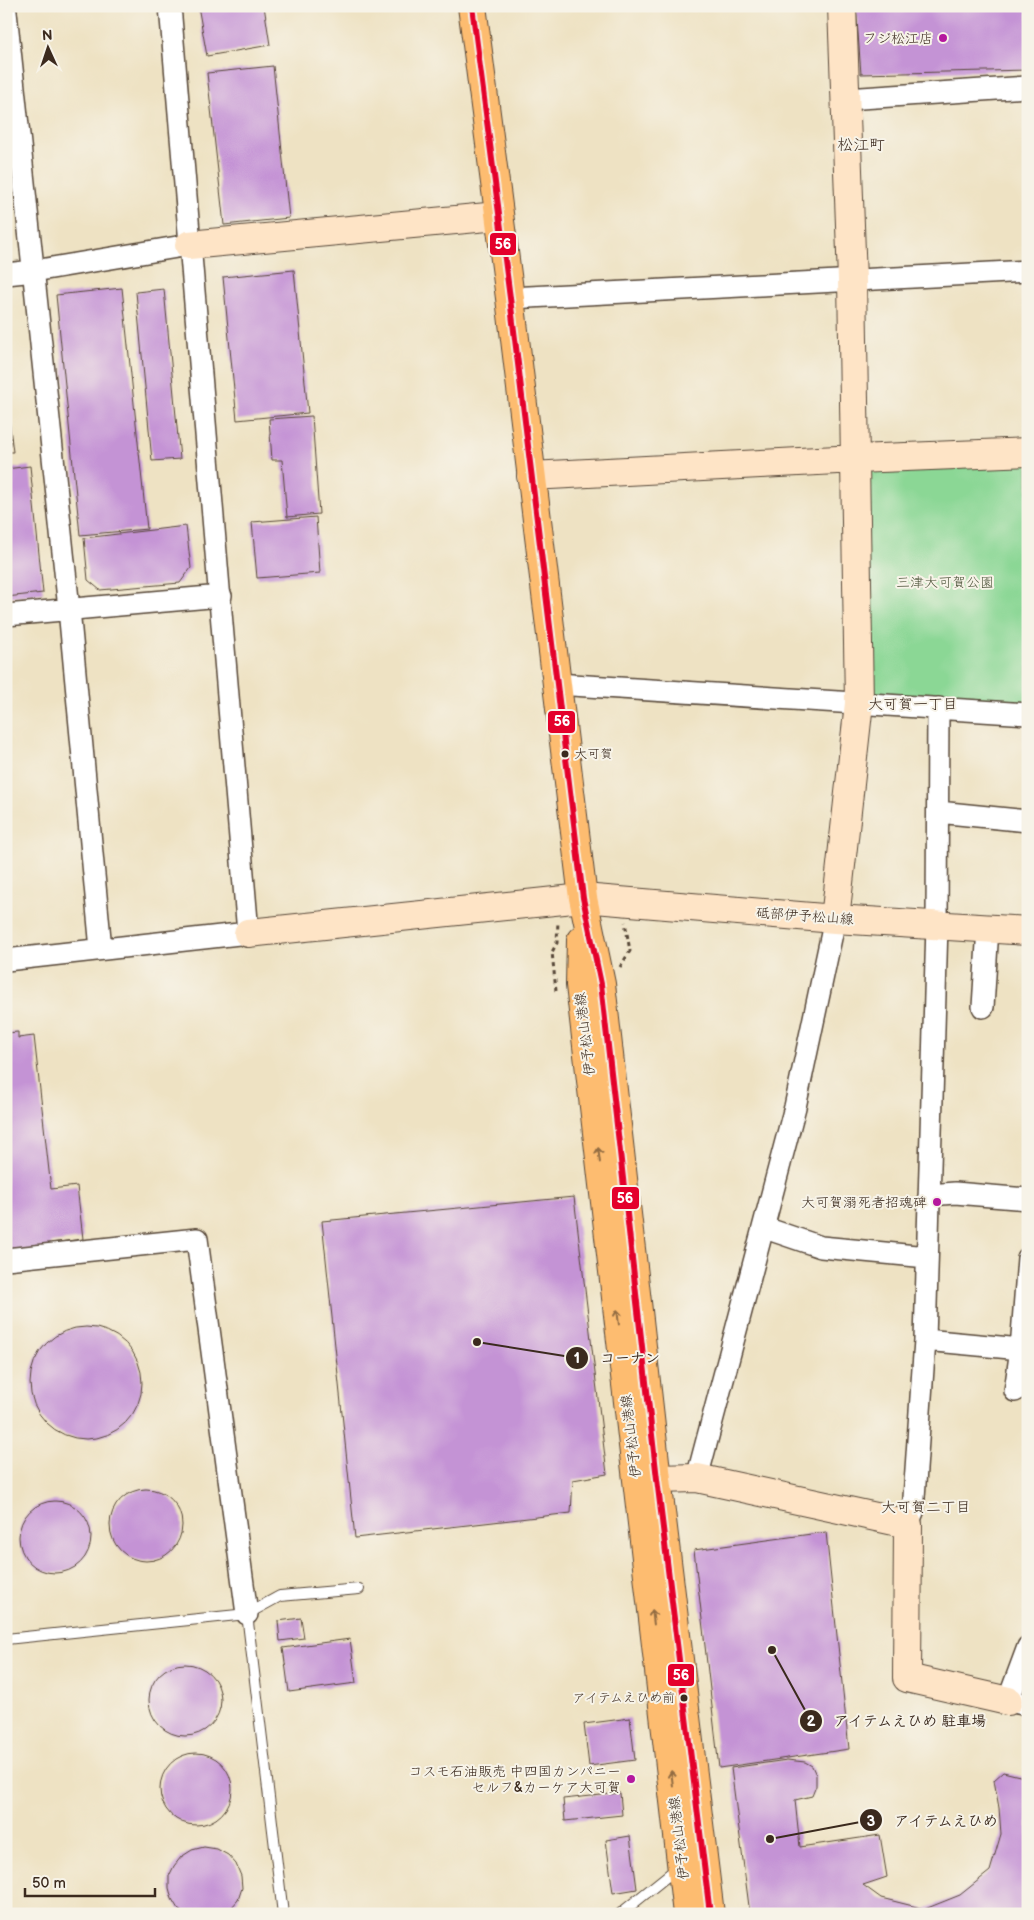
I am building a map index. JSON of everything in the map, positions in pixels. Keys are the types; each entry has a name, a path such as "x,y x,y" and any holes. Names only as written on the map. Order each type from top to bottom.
{"main road":[{"name":"伊予松山港線","path":"472,6 510,298 583,898 601,984 657,1479 710,1914"},
{"name":"伊予松山港線","path":"583,898 581,995 687,1914"}],"street":[{"path":"6,960 248,933 170,6"},
{"path":"697,1478 795,1107 835,919 859,703 852,280 842,6"},
{"path":"6,12 69,610 101,949"},
{"path":"846,99 1027,87 1028,89"},
{"path":"6,274 189,245 498,216"},
{"path":"510,298 1028,271"},
{"path":"531,476 1028,452"},
{"path":"6,615 220,596"},
{"path":"556,684 1028,714"},
{"path":"938,708 937,925 925,1340 913,1512 908,1524 907,1678 1018,1703 1028,1647"},
{"path":"938,812 1028,821"},
{"name":"砥部伊予松山線","path":"248,933 583,898 835,919 1028,931"},
{"path":"983,1007 988,928"},
{"path":"929,1195 955,1193 1028,1199"},
{"path":"764,1225 771,1230 821,1247 927,1257"},
{"path":"6,1259 197,1238 247,1614"},
{"path":"1015,1391 1024,1335 1028,1258"},
{"path":"925,1340 1024,1335"},
{"path":"657,1479 697,1478 908,1524"}],"lane":[{"path":"6,1639 247,1614 280,1596 359,1589"},
{"path":"247,1614 283,1914"},
{"path":"620,1914 671,1873 682,1869"}],"green space":[{"name":"三津大可賀公園","path":"1028,458 1028,710 864,699 861,465"}],"building":[{"path":"198,6 264,6 270,45 207,56"},
{"name":"フジ松江店","path":"856,6 1028,6 1028,70 861,74"},
{"path":"273,66 289,218 224,225 207,73"},
{"path":"294,270 308,413 237,420 223,277"},
{"path":"122,288 147,529 80,535 56,295"},
{"path":"164,289 180,459 152,461 136,292"},
{"path":"6,394 13,452 6,452"},
{"path":"312,416 319,514 287,517 282,460 272,460 269,419"},
{"path":"30,466 43,593 6,597 6,469"},
{"path":"316,517 320,573 257,578 252,522"},
{"path":"186,526 191,568 180,583 100,590 88,580 84,538"},
{"path":"18,1032 18,1038 34,1036 51,1189 77,1186 83,1239 51,1243 52,1250 6,1256 6,1033"},
{"path":"574,1197 607,1474 573,1480 571,1513 355,1538 322,1221"},
{"path":"86,1327 107,1331 126,1343 138,1362 142,1383 138,1404 126,1423 107,1435 86,1439 65,1435 46,1423 34,1404 30,1383 34,1362 46,1343 65,1331"},
{"path":"153,1489 172,1499 180,1511 182,1525 180,1539 172,1551 160,1559 139,1561 120,1551 112,1539 110,1518 120,1499 132,1491"},
{"path":"62,1501 81,1511 89,1523 91,1537 89,1551 81,1563 69,1571 48,1573 29,1563 21,1551 19,1530 29,1511 41,1503"},
{"path":"826,1532 849,1749 719,1768 694,1550"},
{"path":"301,1618 304,1638 280,1641 278,1621"},
{"path":"350,1639 356,1683 289,1692 283,1648"},
{"path":"192,1664 211,1674 219,1686 221,1700 219,1714 211,1726 199,1734 178,1736 159,1726 151,1714 149,1693 159,1674 171,1666"},
{"path":"630,1718 635,1760 589,1766 584,1724"},
{"path":"203,1753 222,1763 230,1775 232,1789 230,1803 222,1815 210,1823 189,1825 170,1815 162,1803 160,1782 170,1763 182,1755"},
{"path":"787,1760 805,1762 812,1766 816,1775 816,1786 812,1796 795,1800 800,1847 880,1835 887,1877 863,1885 881,1898 925,1909 960,1895 990,1871 1001,1834 994,1780 1003,1772 1028,1778 1028,1914 750,1914 731,1768"},
{"path":"620,1793 622,1815 565,1821 563,1799"},
{"path":"630,1836 637,1889 613,1893 606,1840"},
{"path":"204,1847 217,1849 228,1855 236,1864 241,1876 242,1888 238,1900 226,1914 184,1914 178,1909 172,1899 169,1888 169,1876 174,1866 181,1857 192,1850"}],"transit line":[{"name":"56","path":"472,6 510,298 583,898 601,984 657,1479 710,1914"}],"place":[{"name":"フジ松江店","path":"943,38"},
{"name":"大可賀","path":"565,754"},
{"name":"大可賀溺死者招魂碑","path":"937,1202"},
{"name":"コーナン","path":"477,1342"},
{"name":"アイテムえひめ 駐車場","path":"772,1650"},
{"name":"アイテムえひめ前","path":"684,1698"},
{"name":"コスモ石油販売 中四国カンパニー セルフ&カーケア大可賀","path":"631,1779"},
{"name":"アイテムえひめ","path":"770,1839"}],"district":[{"name":"松江町","path":"861,145"},
{"name":"大可賀一丁目","path":"913,704"},
{"name":"大可賀二丁目","path":"926,1507"}]}
